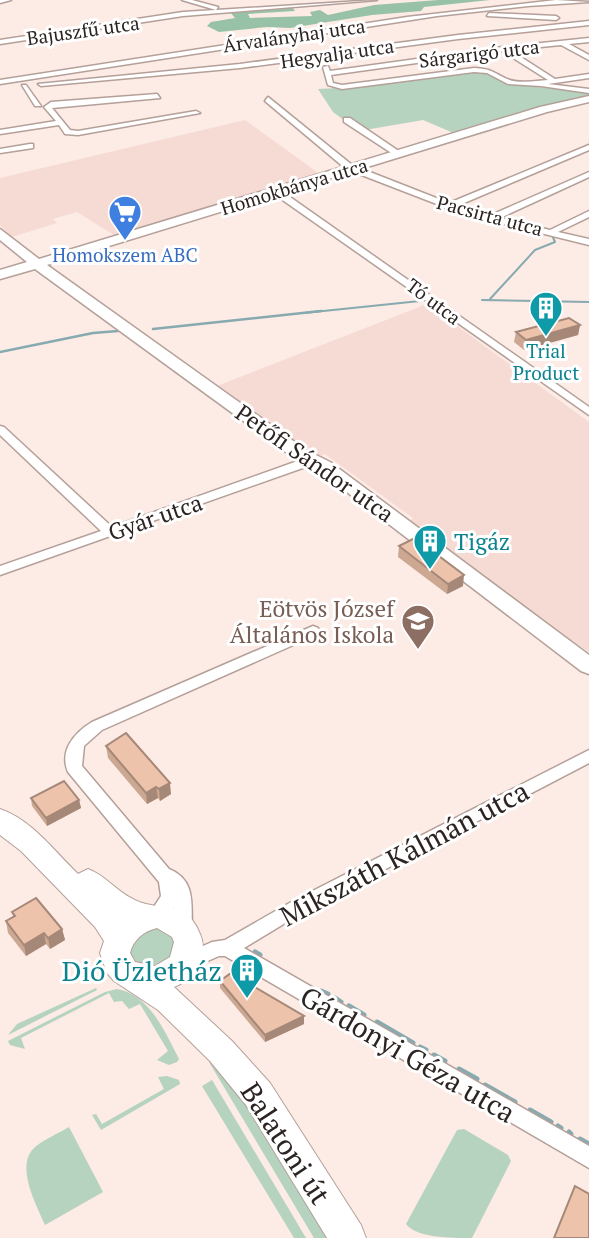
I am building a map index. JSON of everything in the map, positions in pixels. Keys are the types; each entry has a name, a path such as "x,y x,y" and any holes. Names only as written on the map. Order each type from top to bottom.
{"main road":[{"path":"0,820 31,842 54,851 117,907 134,915 169,923 188,950 181,967 164,978 137,978 123,970 116,953 118,938 131,924 169,923"},
{"path":"31,842 42,857 105,918 118,938"},
{"name":"Balatoni út","path":"181,967 182,993 221,1051"},
{"name":"Balatoni út","path":"137,978 169,1000 221,1051 258,1094 348,1238"}],"street":[{"path":"0,1 8,0"},
{"path":"185,0 227,11"},
{"name":"Bajuszfű utca","path":"0,42 227,11 374,0"},
{"path":"537,0 553,1"},
{"name":"Árvalányhaj utca","path":"0,82 193,50 553,1 589,0"},
{"path":"460,13 589,21"},
{"name":"Hegyalja utca","path":"0,88 232,67 589,21"},
{"path":"530,28 589,58"},
{"name":"Sárgarigó utca","path":"327,74 502,49 589,40"},
{"path":"502,49 552,79"},
{"path":"324,55 330,83 342,87 474,70 489,71 508,82 589,91"},
{"path":"540,84 552,79 589,76"},
{"path":"24,86 38,104"},
{"path":"157,96 49,105 48,109 68,132 78,134 196,113"},
{"name":"Pacsirta utca","path":"268,99 353,168 447,206 589,242"},
{"name":"Homokbánya utca","path":"0,275 544,108 589,99"},
{"path":"347,120 399,154"},
{"path":"0,132 60,123"},
{"path":"1,150 30,146"},
{"path":"447,206 589,147"},
{"path":"490,219 589,174"},
{"name":"Tó utca","path":"277,192 589,412"},
{"path":"553,231 589,214"},
{"name":"Petőfi Sándor utca","path":"0,233 37,264 310,461 324,466 365,496 589,666"},
{"path":"0,429 110,532"},
{"name":"Gyár utca","path":"0,571 310,461"},
{"path":"223,948 169,923 164,909 172,894 163,874 74,768 73,751 75,744 97,726 313,631"},
{"name":"Mikszáth Kálmán utca","path":"181,967 223,948 589,756"},
{"path":"163,874 178,881 183,891 169,923"},
{"name":"Gárdonyi Géza utca","path":"223,948 589,1158"}],"shaded area":[{"path":"245,120 321,175 114,235 77,212 53,219 57,223 12,237 0,225 0,178"},
{"path":"427,304 589,422 589,652 539,620 408,523 413,518 325,454 316,457 217,386"}],"green space":[{"path":"438,0 490,0 424,7 421,11 372,15 290,28 267,27 219,32 207,26 211,22 235,18 230,12 292,7 295,11 248,14 250,18 312,16 310,12 320,10 328,15 374,5"},
{"path":"475,70 516,85 589,92 589,98 532,110 456,134 423,120 359,131 333,112 318,89 359,87"},
{"path":"150,928 163,930 171,935 174,950 162,963 137,964 129,953 131,940"},
{"path":"96,988 97,990 8,1035 17,1024"},
{"path":"117,989 139,999 155,1016 179,1059 177,1062 169,1065 157,1060 168,1051 140,1004 129,1009 122,1001 114,1002 109,993 21,1038 25,1049 10,1045 8,1041 105,992"},
{"path":"209,1062 224,1071 255,1111 262,1131 327,1238 314,1238"},
{"path":"167,1076 179,1080 180,1084 101,1130 92,1115 96,1114 102,1124 164,1089 158,1077"},
{"path":"212,1080 306,1238 294,1238 202,1086"},
{"path":"69,1127 103,1192 45,1225 29,1186 29,1155 35,1147"},
{"path":"464,1129 508,1155 511,1161 472,1238 435,1236 411,1229 406,1224 457,1130"}],"building":[{"path":"569,318 580,325 526,340 516,332"},
{"path":"415,538 464,575 448,584 399,546"},
{"path":"126,733 170,783 146,793 106,746"},
{"path":"64,781 79,800 46,818 31,798"},
{"path":"36,898 62,929 48,938 44,933 24,945 6,921 15,916 12,912"},
{"name":"Dió Üzletház","path":"231,973 304,1016 265,1035 220,981"},
{"path":"575,1186 589,1194 589,1238 554,1238"}],"waterway":[{"path":"490,299 535,250 555,242 552,235"},
{"path":"482,300 589,302"},
{"path":"304,313 420,301"},
{"path":"153,329 321,311"},
{"path":"0,352 93,333 118,331"},
{"path":"255,952 260,955"},
{"path":"321,991 328,994"},
{"path":"335,998 341,1002"},
{"path":"349,1006 364,1015"},
{"path":"377,1022 413,1043"},
{"path":"420,1047 426,1050"},
{"path":"434,1055 445,1061"},
{"path":"459,1069 477,1079"},
{"path":"485,1085 515,1102"},
{"path":"530,1110 551,1122"},
{"path":"580,1139 589,1144"}],"place":[{"name":"Homokszem ABC","path":"125,242"},
{"name":"Trial Product","path":"546,338"},
{"name":"Tigáz","path":"430,571"},
{"name":"Eötvös József Általános Iskola","path":"418,651"},
{"name":"Dió Üzletház","path":"247,1000"}]}
